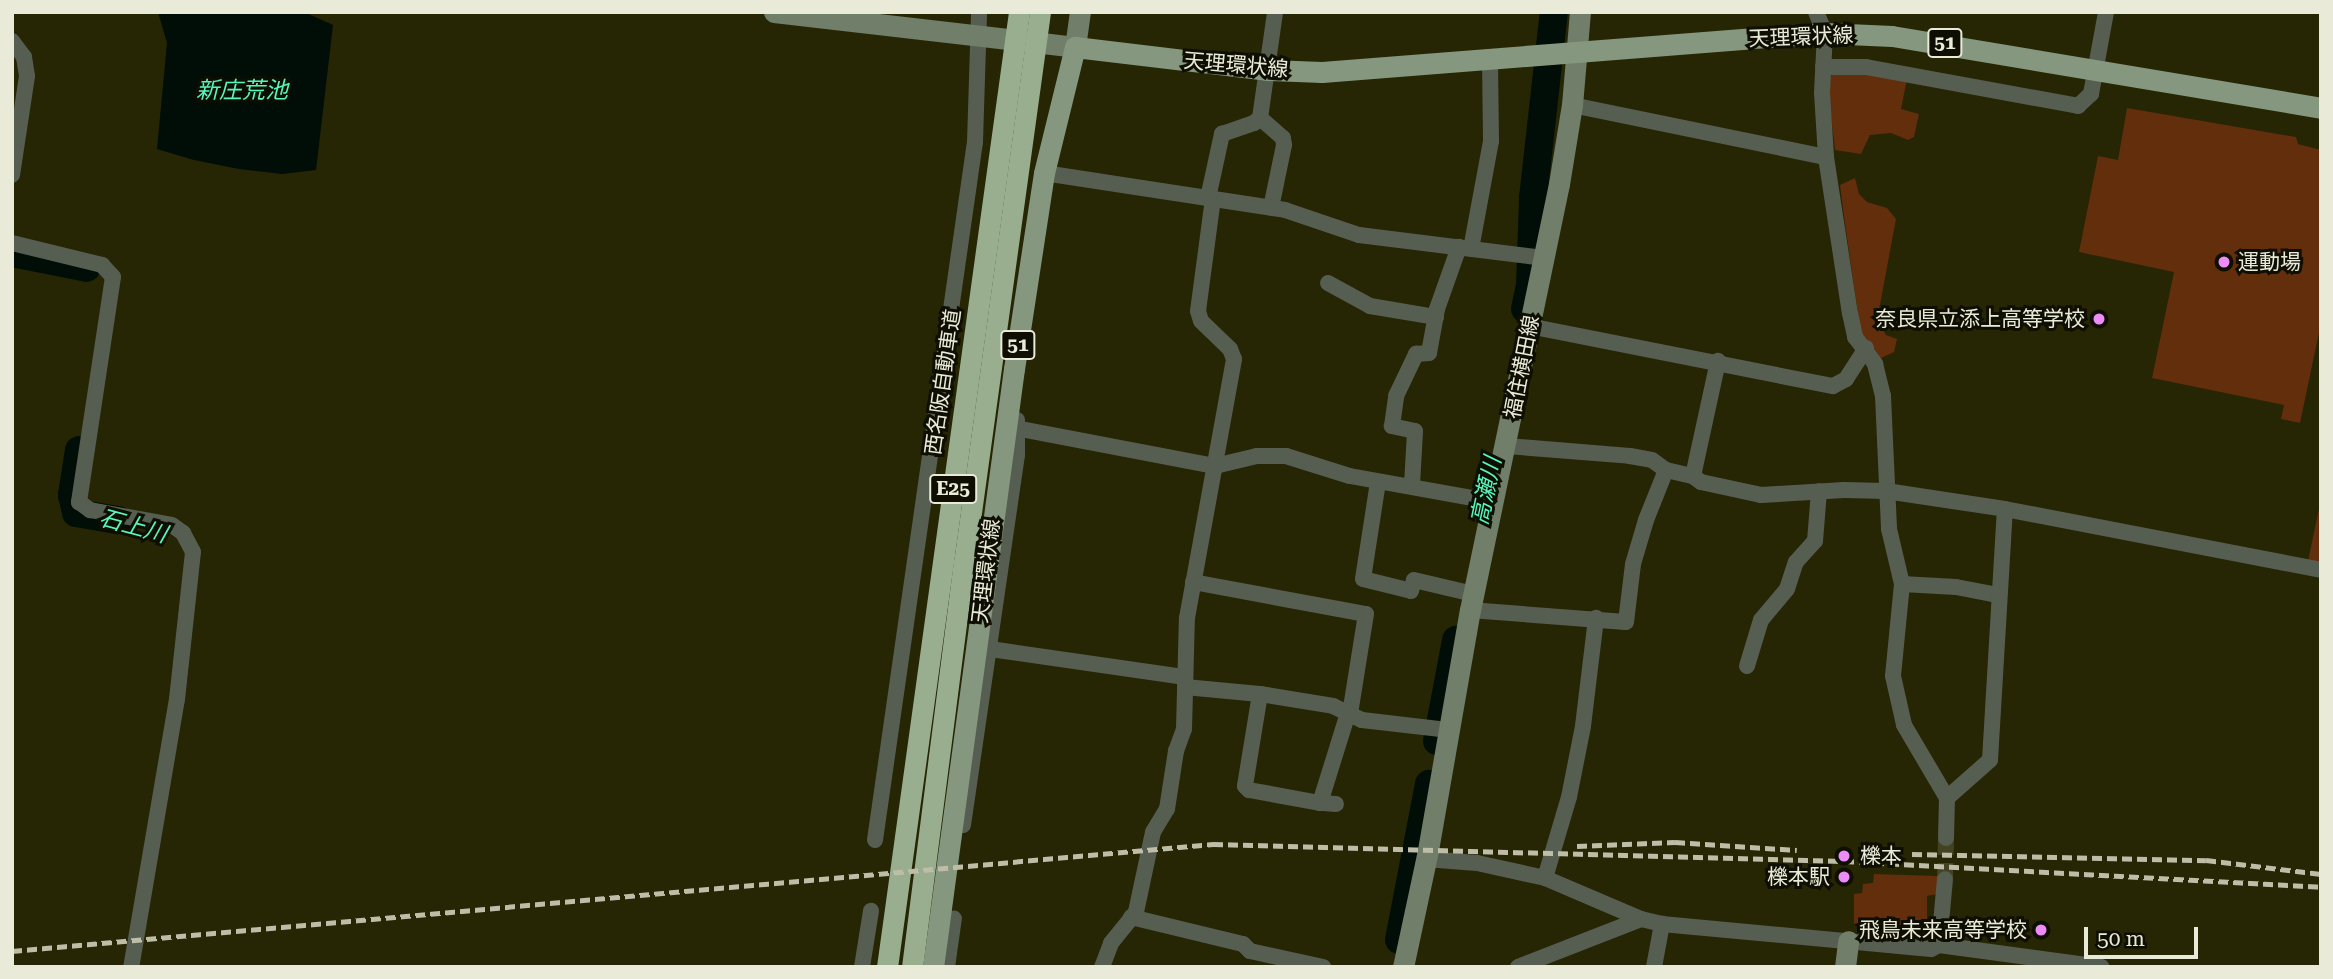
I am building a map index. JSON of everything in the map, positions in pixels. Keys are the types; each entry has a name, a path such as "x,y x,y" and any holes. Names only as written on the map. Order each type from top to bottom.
{"highway":[{"name":"西名阪自動車道","path":"887,967 1019,12"},
{"name":"E25","path":"912,967 1040,12"}],"main road":[{"path":"774,12 1075,47 1080,12"},
{"name":"福住横田線","path":"1403,967 1426,859 1442,729 1507,446 1544,258 1572,105 1572,52 1580,12"},
{"name":"天理環状線","path":"933,967 983,647 1011,427 1014,369 1044,173 1075,47 1267,70 1322,72 1825,33 1892,36 1991,50 2095,71 2321,108"},
{"path":"1845,967 1848,941"}],"street":[{"path":"875,840 975,142 976,35 979,12"},
{"path":"1102,967 1111,943 1136,912 1153,832 1167,809 1176,751 1184,730 1193,582 1234,359 1230,349 1201,321 1198,311 1211,199 1222,134 1254,123 1260,118 1275,12"},
{"path":"1816,12 1825,33 1823,67 1826,157 1852,325 1855,337 1866,348 1875,364 1883,396 1889,529 1902,584 1893,676 1904,724 1947,798 1946,838"},
{"path":"1823,67 1866,67 2078,106 2091,94 2106,12"},
{"path":"12,41 24,58 27,76 12,175"},
{"path":"1412,485 1415,430 1392,426 1396,397 1416,354 1429,353 1436,317 1465,248 1491,141 1490,59"},
{"path":"1572,105 1826,157"},
{"path":"1260,118 1283,138 1284,145 1271,208"},
{"path":"1044,173 1271,208 1359,235 1544,258"},
{"path":"12,243 102,265 113,277 79,502 90,510 172,525 188,539 193,552 177,699 131,967"},
{"path":"1328,283 1370,306 1436,317"},
{"path":"1529,326 1718,360 1833,386 1846,379 1866,348"},
{"path":"1693,476 1718,360"},
{"path":"1011,427 1215,466 1257,456 1286,456 1378,482 1412,485 1494,502"},
{"path":"1507,446 1652,460 1666,470 1693,476 1701,482 1761,495 1819,491 1886,491 2005,509 2321,570"},
{"path":"1378,482 1363,579 1411,591 1414,580 1472,602 1626,622 1633,564 1646,520 1666,470"},
{"path":"1747,666 1761,620 1782,596 1796,562 1815,541 1819,491"},
{"path":"1947,798 1990,760 2005,509"},
{"path":"1193,582 1366,614 1349,713 1328,804 1249,790 1245,786 1260,694"},
{"path":"1902,584 1956,587 1998,595"},
{"path":"1545,878 1569,797 1583,726 1596,618"},
{"path":"963,825 983,647 1333,706 1362,720 1389,725 1442,729"},
{"path":"1426,859 1477,863 1545,878 1640,919 1662,924 1931,949 1939,945 2102,967"},
{"path":"1939,945 1945,879"},
{"path":"862,967 871,911"},
{"path":"1131,917 1243,944 1250,951 1323,967"},
{"path":"947,967 954,918"},
{"path":"1518,967 1640,919"},
{"path":"1654,967 1662,924"}],"shaded area":[{"path":"1837,71 1907,79 1901,109 1919,114 1914,137 1908,140 1891,133 1870,135 1861,154 1835,150 1827,79"},
{"name":"運動場","path":"2127,108 2296,137 2298,144 2321,150 2321,323 2300,423 2281,419 2284,405 2152,378 2174,272 2079,252 2098,156 2118,160"},
{"path":"1855,178 1859,194 1867,202 1887,208 1896,219 1877,321 1886,335 1897,339 1894,352 1881,358 1861,334 1845,224 1840,185"},
{"path":"2321,499 2321,564 2308,561"},
{"path":"1874,874 1939,876 1937,894 1927,896 1927,928 1908,931 1854,924 1854,894 1862,893 1863,884 1873,883"}],"water":[{"name":"新庄荒池","path":"158,12 304,12 333,25 316,170 282,174 239,169 157,149 167,43"}],"waterway":[{"name":"高瀬川","path":"1525,309 1530,286 1533,198 1554,12"},
{"name":"石上川","path":"12,253 87,268"},
{"name":"石上川","path":"79,450 72,495 76,513 118,520"},
{"name":"高瀬川","path":"1437,741 1456,640"},
{"name":"高瀬川","path":"1399,940 1429,784"}],"tunnel":[{"path":"1945,879 1946,838"}],"railway":[{"path":"1577,846 1675,842 1797,850"},
{"path":"12,951 1213,844 1844,861 2321,887"},
{"path":"1912,854 2206,860 2321,874"}],"place":[{"name":"運動場","path":"2224,262"},
{"name":"奈良県立添上高等学校","path":"2099,319"},
{"name":"櫟本","path":"1844,856"},
{"name":"櫟本駅","path":"1844,877"},
{"name":"飛鳥未来高等学校","path":"2041,930"}]}
